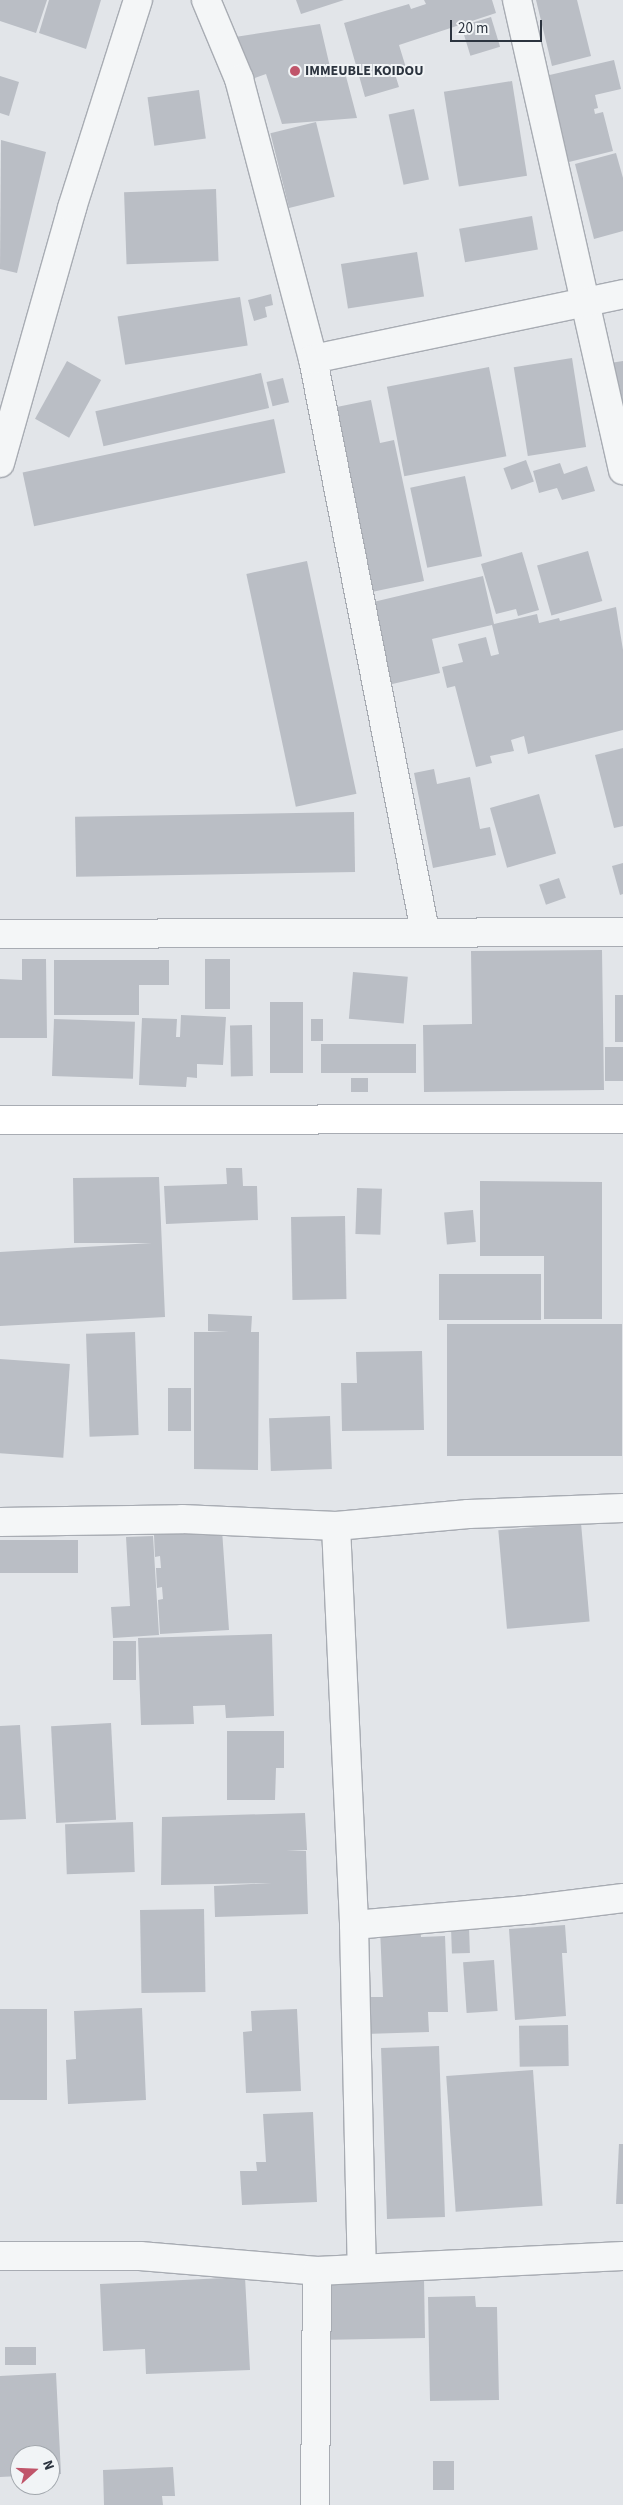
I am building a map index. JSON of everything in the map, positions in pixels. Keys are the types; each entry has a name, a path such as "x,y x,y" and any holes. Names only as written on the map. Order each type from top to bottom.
{"street":[{"path":"0,463 72,208 138,0"},
{"path":"206,0 239,79 313,359 426,931"},
{"path":"517,0 587,301 623,470"},
{"path":"313,359 623,294"},
{"path":"0,934 426,931 623,932"},
{"path":"0,1120 623,1119"},
{"path":"0,1522 182,1519 336,1526 468,1514 623,1508"},
{"path":"336,1526 354,1925 362,2268"},
{"path":"354,1925 527,1910 623,1898"},
{"path":"0,2256 140,2256 317,2271 623,2256"},
{"path":"315,2505 317,2271"}],"building":[{"path":"0,0 47,0 36,33 0,21"},
{"path":"49,0 101,0 86,49 39,33"},
{"path":"296,0 344,0 301,14"},
{"path":"424,0 492,0 496,13 399,45 407,71 395,74 399,87 365,97 344,23 409,4 411,9 426,4"},
{"path":"536,0 577,0 591,56 552,66"},
{"path":"491,17 500,47 470,56 461,26"},
{"name":"IMMEUBLE KOIDOU","path":"320,24 330,67 343,65 357,118 282,124 266,74 249,80 235,37"},
{"path":"614,60 621,89 595,95 598,108 594,109 595,114 603,112 613,151 561,164 541,77"},
{"path":"0,76 19,82 9,116 0,113"},
{"path":"512,81 527,176 459,187 444,92"},
{"path":"199,90 206,139 154,146 148,97"},
{"path":"414,109 429,179 404,185 389,114"},
{"path":"316,122 335,197 289,208 270,133"},
{"path":"1,140 46,152 17,273 0,269"},
{"path":"616,153 623,178 623,231 594,239 575,164"},
{"path":"216,189 219,261 127,264 124,192"},
{"path":"532,216 538,249 465,262 459,229"},
{"path":"417,252 424,296 348,308 341,264"},
{"path":"271,294 273,305 265,307 267,317 254,321 248,300"},
{"path":"240,297 248,345 125,365 118,316"},
{"path":"572,358 586,447 528,456 514,367"},
{"path":"67,361 101,380 69,438 35,419"},
{"path":"623,361 623,426 610,363"},
{"path":"489,367 506,456 404,476 387,387"},
{"path":"261,373 269,408 103,446 95,411"},
{"path":"283,378 289,402 273,406 267,382"},
{"path":"371,400 380,443 394,440 424,581 367,593 327,409"},
{"path":"274,419 285,473 34,526 23,472"},
{"path":"526,460 534,482 511,490 503,468"},
{"path":"560,463 564,474 587,466 595,491 562,500 557,488 539,493 533,471"},
{"path":"465,476 482,556 427,568 410,488"},
{"path":"588,551 602,601 551,616 537,566"},
{"path":"522,552 539,610 518,616 516,609 496,614 481,564"},
{"path":"307,561 356,794 296,807 246,574"},
{"path":"483,576 494,624 537,614 539,623 559,618 560,621 616,607 623,650 623,730 528,754 524,736 511,740 514,751 490,756 492,763 476,767 455,686 447,688 442,667 463,662 458,644 486,637 491,656 499,654 492,625 432,639 440,673 388,685 369,603"},
{"path":"623,748 623,826 614,828 595,755"},
{"path":"434,769 437,784 470,777 480,829 490,827 496,855 433,868 414,773"},
{"path":"539,794 556,854 507,868 490,808"},
{"path":"354,812 355,872 76,877 75,817"},
{"path":"623,863 623,894 620,895 612,866"},
{"path":"559,878 566,898 546,905 539,885"},
{"path":"602,950 604,1090 424,1092 423,1025 472,1024 471,951"},
{"path":"22,959 46,959 47,1038 0,1038 0,979 22,980"},
{"path":"205,959 230,959 230,1009 205,1009"},
{"path":"54,960 169,960 169,985 139,985 139,1015 54,1015"},
{"path":"353,972 408,977 404,1024 349,1019"},
{"path":"615,995 623,995 623,1042 615,1042"},
{"path":"270,1002 303,1002 303,1073 270,1073"},
{"path":"181,1015 226,1017 223,1065 197,1064 197,1078 187,1077 186,1087 139,1085 142,1018 177,1019 176,1037 180,1037"},
{"path":"54,1019 135,1022 133,1079 52,1076"},
{"path":"311,1019 323,1019 323,1041 311,1041"},
{"path":"230,1025 252,1025 253,1076 231,1076"},
{"path":"321,1044 416,1044 416,1073 321,1073"},
{"path":"605,1047 623,1047 623,1081 605,1081"},
{"path":"351,1078 368,1078 368,1092 351,1092"},
{"path":"226,1168 242,1168 243,1186 257,1186 258,1220 166,1224 164,1186 227,1184"},
{"path":"159,1177 165,1317 0,1326 0,1252 152,1243 74,1243 73,1178"},
{"path":"480,1181 602,1182 602,1319 544,1319 544,1256 480,1256"},
{"path":"357,1188 382,1189 380,1235 355,1234"},
{"path":"473,1210 476,1242 447,1244 444,1213"},
{"path":"345,1216 346,1299 292,1300 291,1217"},
{"path":"439,1274 541,1274 541,1320 439,1320"},
{"path":"208,1314 252,1316 251,1332 259,1332 258,1470 194,1469 194,1332 229,1332 208,1331"},
{"path":"447,1324 622,1324 622,1456 447,1456"},
{"path":"135,1332 139,1435 90,1437 86,1334"},
{"path":"422,1351 424,1430 342,1431 341,1383 357,1383 356,1352"},
{"path":"0,1359 70,1364 63,1458 0,1453"},
{"path":"168,1388 191,1388 191,1431 168,1431"},
{"path":"330,1416 332,1469 271,1471 269,1418"},
{"path":"581,1523 590,1622 507,1629 498,1530"},
{"path":"222,1530 229,1630 160,1634 158,1600 163,1599 162,1587 157,1588 156,1568 161,1568 160,1556 155,1557 154,1535"},
{"path":"153,1536 159,1635 113,1638 111,1607 130,1606 126,1537"},
{"path":"0,1540 78,1540 78,1573 0,1573"},
{"path":"272,1634 274,1716 226,1718 225,1705 193,1706 194,1724 141,1725 138,1638"},
{"path":"113,1641 136,1641 136,1680 113,1680"},
{"path":"111,1723 116,1820 56,1823 51,1726"},
{"path":"20,1725 26,1819 0,1820 0,1726"},
{"path":"227,1731 284,1731 284,1768 276,1768 275,1800 227,1800"},
{"path":"305,1813 307,1850 286,1851 306,1851 308,1914 215,1917 214,1886 272,1883 161,1885 162,1817"},
{"path":"133,1822 135,1872 67,1874 65,1824"},
{"path":"204,1909 205,1992 141,1993 140,1910"},
{"path":"565,1925 567,1953 562,1953 566,2016 515,2020 509,1929"},
{"path":"420,1927 421,1937 445,1936 448,2012 428,2012 429,2032 365,2034 364,1997 383,1997 380,1929"},
{"path":"469,1927 470,1953 452,1954 451,1928"},
{"path":"494,1960 498,2011 467,2013 463,1962"},
{"path":"142,2008 146,2100 68,2104 66,2060 76,2059 74,2011"},
{"path":"0,2009 47,2009 47,2100 0,2100"},
{"path":"297,2009 301,2091 246,2093 243,2032 252,2031 251,2011"},
{"path":"568,2025 569,2066 520,2067 519,2026"},
{"path":"439,2046 445,2217 387,2219 381,2048"},
{"path":"533,2070 542,2206 456,2212 446,2076"},
{"path":"313,2112 317,2202 242,2205 240,2171 257,2171 256,2162 266,2162 263,2114"},
{"path":"619,2144 623,2144 623,2204 616,2204"},
{"path":"245,2277 250,2370 146,2374 145,2349 103,2351 100,2284"},
{"path":"424,2279 425,2338 331,2340 330,2281"},
{"path":"475,2296 476,2307 497,2307 499,2400 430,2401 428,2297"},
{"path":"5,2347 36,2347 36,2365 5,2365"},
{"path":"56,2373 60,2445 10,2445 10,2476 0,2477 0,2376"},
{"path":"433,2461 454,2461 454,2490 433,2490"},
{"path":"173,2467 175,2496 162,2496 163,2505 104,2505 103,2470"}],"place":[{"name":"IMMEUBLE KOIDOU","path":"295,71"}]}
